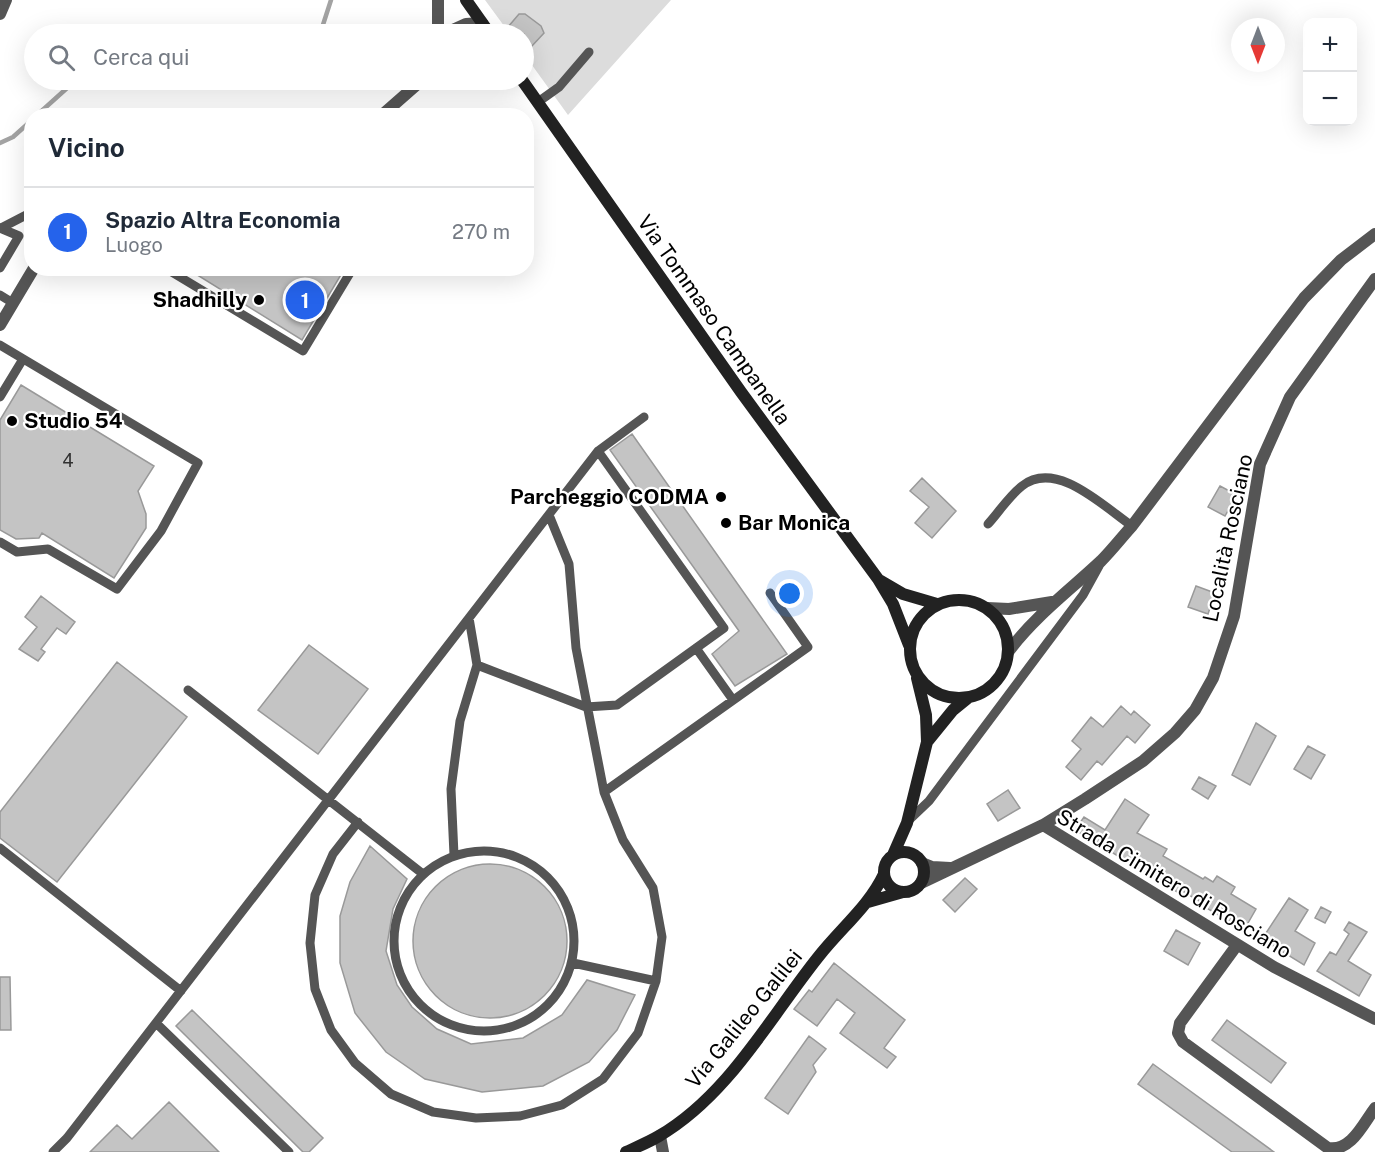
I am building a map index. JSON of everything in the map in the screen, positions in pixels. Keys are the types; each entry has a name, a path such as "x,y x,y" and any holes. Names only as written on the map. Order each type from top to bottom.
{"main road":[{"path":"466,0 478,24"},
{"name":"Via Tommaso Campanella","path":"528,90 754,410 878,579 893,604 909,645"},
{"name":"Via Tommaso Campanella","path":"878,579 903,594 937,604"},
{"path":"927,742 953,710 996,681 1002,672 1008,652 1005,632 995,614 978,603 957,599 928,609 915,625 909,645 912,665 922,683 939,694 960,698 970,697"},
{"path":"868,902 907,823 927,742 926,715 916,674"},
{"path":"868,902 916,888 921,883 924,869 913,853 907,823"},
{"path":"893,855 899,852 913,853"},
{"path":"884,873 890,886 903,892"},
{"name":"Via Galileo Galilei","path":"626,1152 660,1136 700,1105 743,1058 827,946 868,902"}],"street":[{"path":"0,14 6,0"},
{"path":"438,0 438,24"},
{"path":"390,108 409,90"},
{"path":"1008,652 1024,631 1053,601 1104,558 1305,298 1341,260 1375,234"},
{"path":"0,325 29,276"},
{"name":"Località Rosciano","path":"1043,825 1143,761 1175,733 1194,710 1213,678 1234,616 1260,464 1290,397 1375,279"},
{"path":"987,608 1028,607 1053,601"},
{"name":"Strada Cimitero di Rosciano","path":"921,883 1043,825 1307,986 1375,1019"},
{"path":"922,863 932,867 952,868"},
{"path":"1237,945 1180,1023 1178,1033 1183,1042 1328,1148 1338,1150 1348,1145 1375,1108"},
{"path":"660,1136 663,1152"}],"lane":[{"path":"538,102 559,87 589,52"},
{"path":"2,227 24,216"},
{"path":"0,268 19,236 2,227"},
{"path":"178,276 303,351 347,276"},
{"path":"0,295 13,303"},
{"path":"0,345 198,463 160,531 117,590 48,549 17,552 0,542"},
{"path":"0,397 23,359"},
{"path":"53,1152 67,1138 598,451 644,417"},
{"path":"477,665 586,707 617,705 724,628 598,451"},
{"path":"988,524 1021,487 1034,478 1050,476 1064,480 1131,525"},
{"path":"358,822 333,854 315,895 310,943 315,989 331,1030 355,1063 391,1094 433,1112 476,1118 520,1116 562,1105 603,1079 638,1033 656,981 662,938 653,888 623,840 604,792 576,648 569,564 549,515"},
{"path":"907,823 929,801 1083,595 1104,558"},
{"path":"604,792 808,647 770,594"},
{"path":"454,855 451,789 460,721 477,665 469,618"},
{"path":"696,648 733,700"},
{"path":"188,690 423,874"},
{"path":"0,848 181,991"},
{"path":"486,849 523,858 556,884 573,919 573,963 555,1000 516,1027 471,1031 432,1016 404,984 393,944 400,906 423,874 454,855 486,849"},
{"path":"573,963 656,981"},
{"path":"156,1023 289,1152"}],"shaded area":[{"path":"485,0 671,0 568,115 534,68 534,24 503,24"}],"building":[{"path":"519,14 525,14 541,26 544,33 534,44 534,24 511,24"},
{"path":"199,276 340,276 302,340"},
{"path":"21,385 154,466 138,491 146,514 146,528 114,578 42,533 39,538 16,539 0,530 0,420"},
{"path":"632,434 787,654 735,686 712,654 739,631 610,450"},
{"path":"922,478 956,511 932,538 915,523 929,507 910,491"},
{"path":"1220,486 1237,495 1225,516 1208,507"},
{"path":"1196,586 1215,593 1208,614 1188,607"},
{"path":"41,596 75,622 66,634 57,628 41,649 45,652 38,661 19,649 37,627 25,617"},
{"path":"309,645 368,689 318,754 258,710"},
{"path":"117,662 187,717 57,882 0,838 0,812"},
{"path":"1121,706 1131,715 1134,711 1150,725 1135,743 1127,736 1102,765 1097,761 1081,780 1066,767 1081,749 1072,741 1091,717 1103,727"},
{"path":"1256,723 1276,736 1250,785 1232,775"},
{"path":"1308,746 1325,755 1311,779 1294,769"},
{"path":"1199,777 1216,786 1208,799 1192,789"},
{"path":"1008,790 1020,808 998,821 987,804"},
{"path":"1125,799 1149,815 1137,833 1167,849 1163,856 1203,879 1205,877 1213,882 1217,876 1235,887 1231,894 1256,909 1244,930 1181,890 1179,893 1075,830 1084,817 1105,830"},
{"path":"370,846 407,879 393,909 386,951 397,985 412,1007 437,1029 471,1044 523,1038 562,1015 587,980 635,995 617,1030 589,1062 543,1086 482,1092 425,1079 386,1052 355,1013 340,963 340,916 350,882"},
{"path":"490,864 505,865 520,870 545,886 561,911 566,926 566,956 561,971 545,996 520,1012 505,1017 490,1018 475,1017 460,1012 435,996 419,971 414,956 413,941 414,926 419,911 435,886 460,870 475,865"},
{"path":"965,878 977,889 955,912 943,900"},
{"path":"1289,898 1308,910 1295,931 1315,943 1304,965 1262,939"},
{"path":"1321,907 1331,912 1325,923 1315,918"},
{"path":"1349,922 1367,932 1348,961 1371,975 1359,996 1317,971 1330,952 1336,955 1349,934 1344,930"},
{"path":"1176,930 1200,943 1188,965 1164,951"},
{"path":"834,963 905,1020 884,1048 896,1057 887,1068 840,1033 855,1013 837,999 817,1026 794,1009 809,990 812,992"},
{"path":"0,977 10,977 11,1030 0,1030"},
{"path":"192,1010 323,1138 309,1152 303,1152 176,1026"},
{"path":"1227,1020 1286,1063 1271,1083 1212,1040"},
{"path":"809,1036 826,1049 813,1065 816,1072 788,1114 765,1098"},
{"path":"1153,1064 1274,1152 1232,1152 1138,1084"},
{"path":"169,1102 219,1152 90,1152 117,1125 132,1139"}],"waterway":[{"path":"323,24 331,0"},
{"path":"45,108 65,90"},
{"path":"0,143 13,137 24,127"}],"place":[{"name":"Shadhilly","path":"259,300"},
{"name":"Spazio Altra Economia","path":"305,300"},
{"name":"Studio 54","path":"12,421"},
{"name":"Parcheggio CODMA","path":"721,497"},
{"name":"Bar Monica","path":"726,523"}]}
